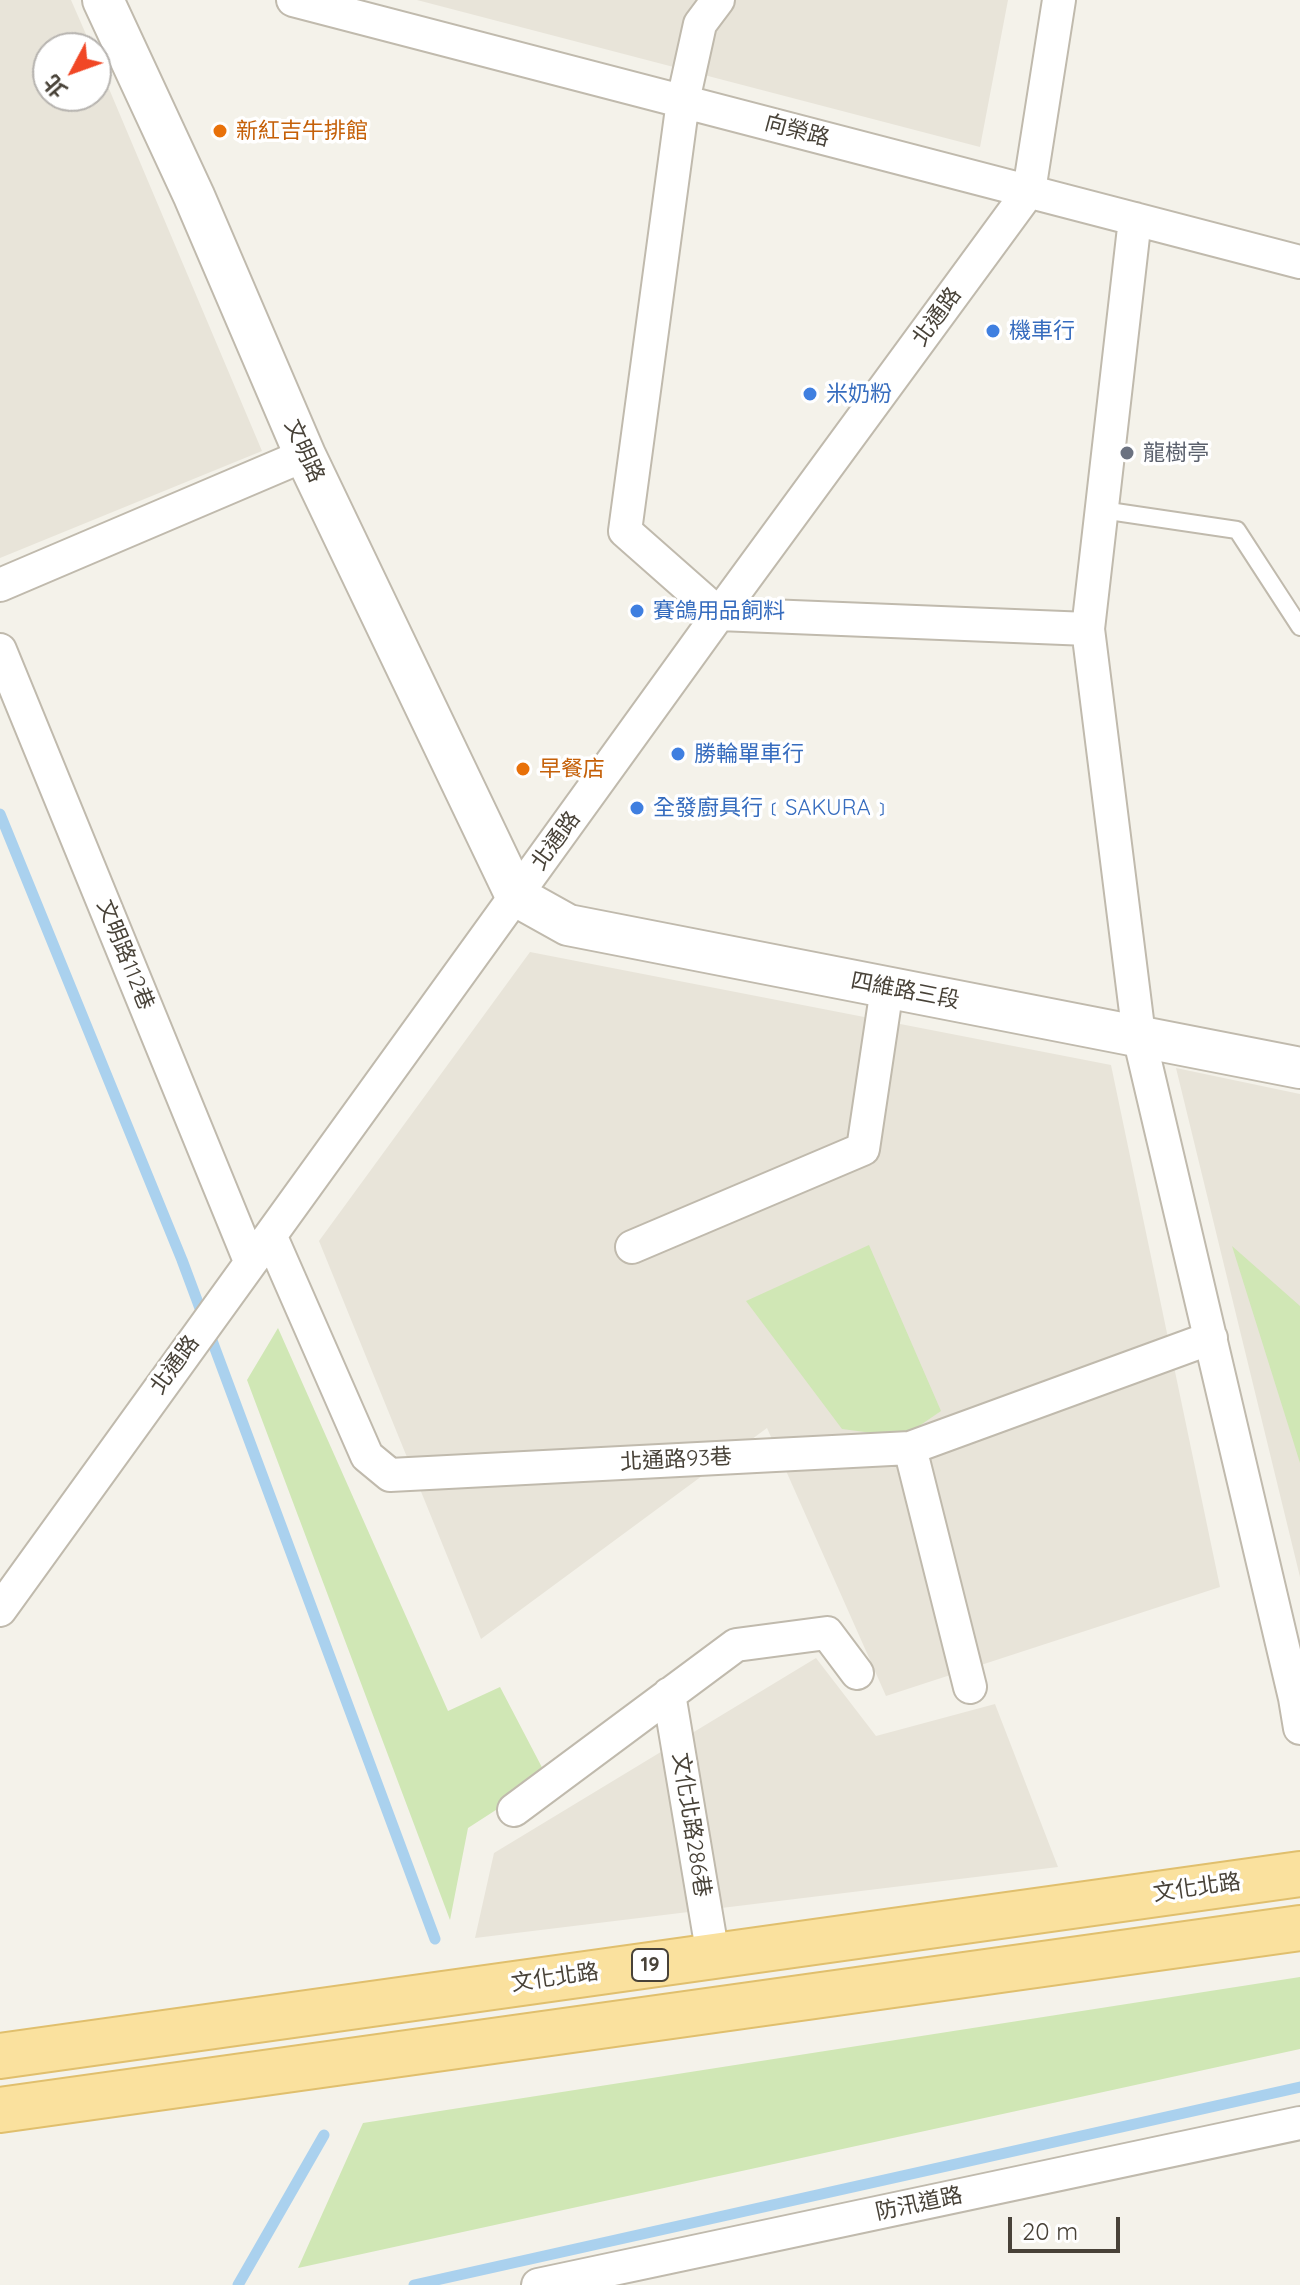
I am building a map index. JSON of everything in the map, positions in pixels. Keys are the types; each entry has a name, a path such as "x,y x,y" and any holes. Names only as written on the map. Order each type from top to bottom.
{"main road":[{"name":"文化北路","path":"0,2056 1300,1874"},
{"path":"0,2110 1300,1928"}],"street":[{"name":"文明路","path":"103,0 194,196 305,455 516,896"},
{"name":"向榮路","path":"293,0 1300,262"},
{"path":"718,0 700,24 683,101 625,531 719,614 1088,629"},
{"name":"北通路","path":"0,1610 719,614 1029,191 1059,0"},
{"path":"1135,219 1088,629 1139,1036 1298,1707"},
{"path":"0,585 305,455"},
{"name":"文明路112巷","path":"0,650 260,1249"},
{"name":"四維路三段","path":"516,896 568,925 1300,1068"},
{"path":"632,1247 863,1149 887,988"},
{"name":"北通路93巷","path":"260,1249 367,1456 390,1475 910,1448 1211,1338"},
{"path":"910,1448 970,1687"},
{"path":"514,1810 736,1645 827,1633 857,1673"},
{"name":"文化北路286巷","path":"669,1694 713,1956"},
{"name":"防汛道路","path":"538,2285 1300,2123"}],"lane":[{"path":"1102,510 1237,530 1300,627"}],"shaded area":[{"path":"0,0 71,0 85,32 32,32 32,112 112,112 112,96 262,451 0,558"},
{"path":"417,0 1008,0 980,147"},
{"path":"530,952 1111,1065 1220,1587 886,1696 767,1428 481,1639 319,1241"},
{"path":"1176,1068 1300,1094 1300,1577"},
{"path":"816,1658 876,1736 995,1704 1058,1867 475,1938 494,1853"}],"green space":[{"path":"869,1245 941,1411 903,1437 842,1429 746,1301"},
{"path":"1232,1246 1300,1306 1300,1463"},
{"path":"278,1328 448,1711 500,1687 547,1777 468,1828 450,1920 247,1380"},
{"path":"1300,1977 1300,2049 298,2268 363,2123"}],"waterway":[{"path":"0,814 182,1260 435,1939"},
{"path":"414,2285 1300,2087"},
{"path":"238,2285 324,2135"}],"place":[{"name":"新紅吉牛排館","path":"220,131"},
{"name":"機車行","path":"993,331"},
{"name":"米奶粉","path":"810,394"},
{"name":"龍樹亭","path":"1127,453"},
{"name":"賽鴿用品飼料","path":"637,611"},
{"name":"勝輪單車行","path":"678,754"},
{"name":"早餐店","path":"523,769"},
{"name":"全發廚具行﹝SAKURA﹞","path":"637,808"}]}
